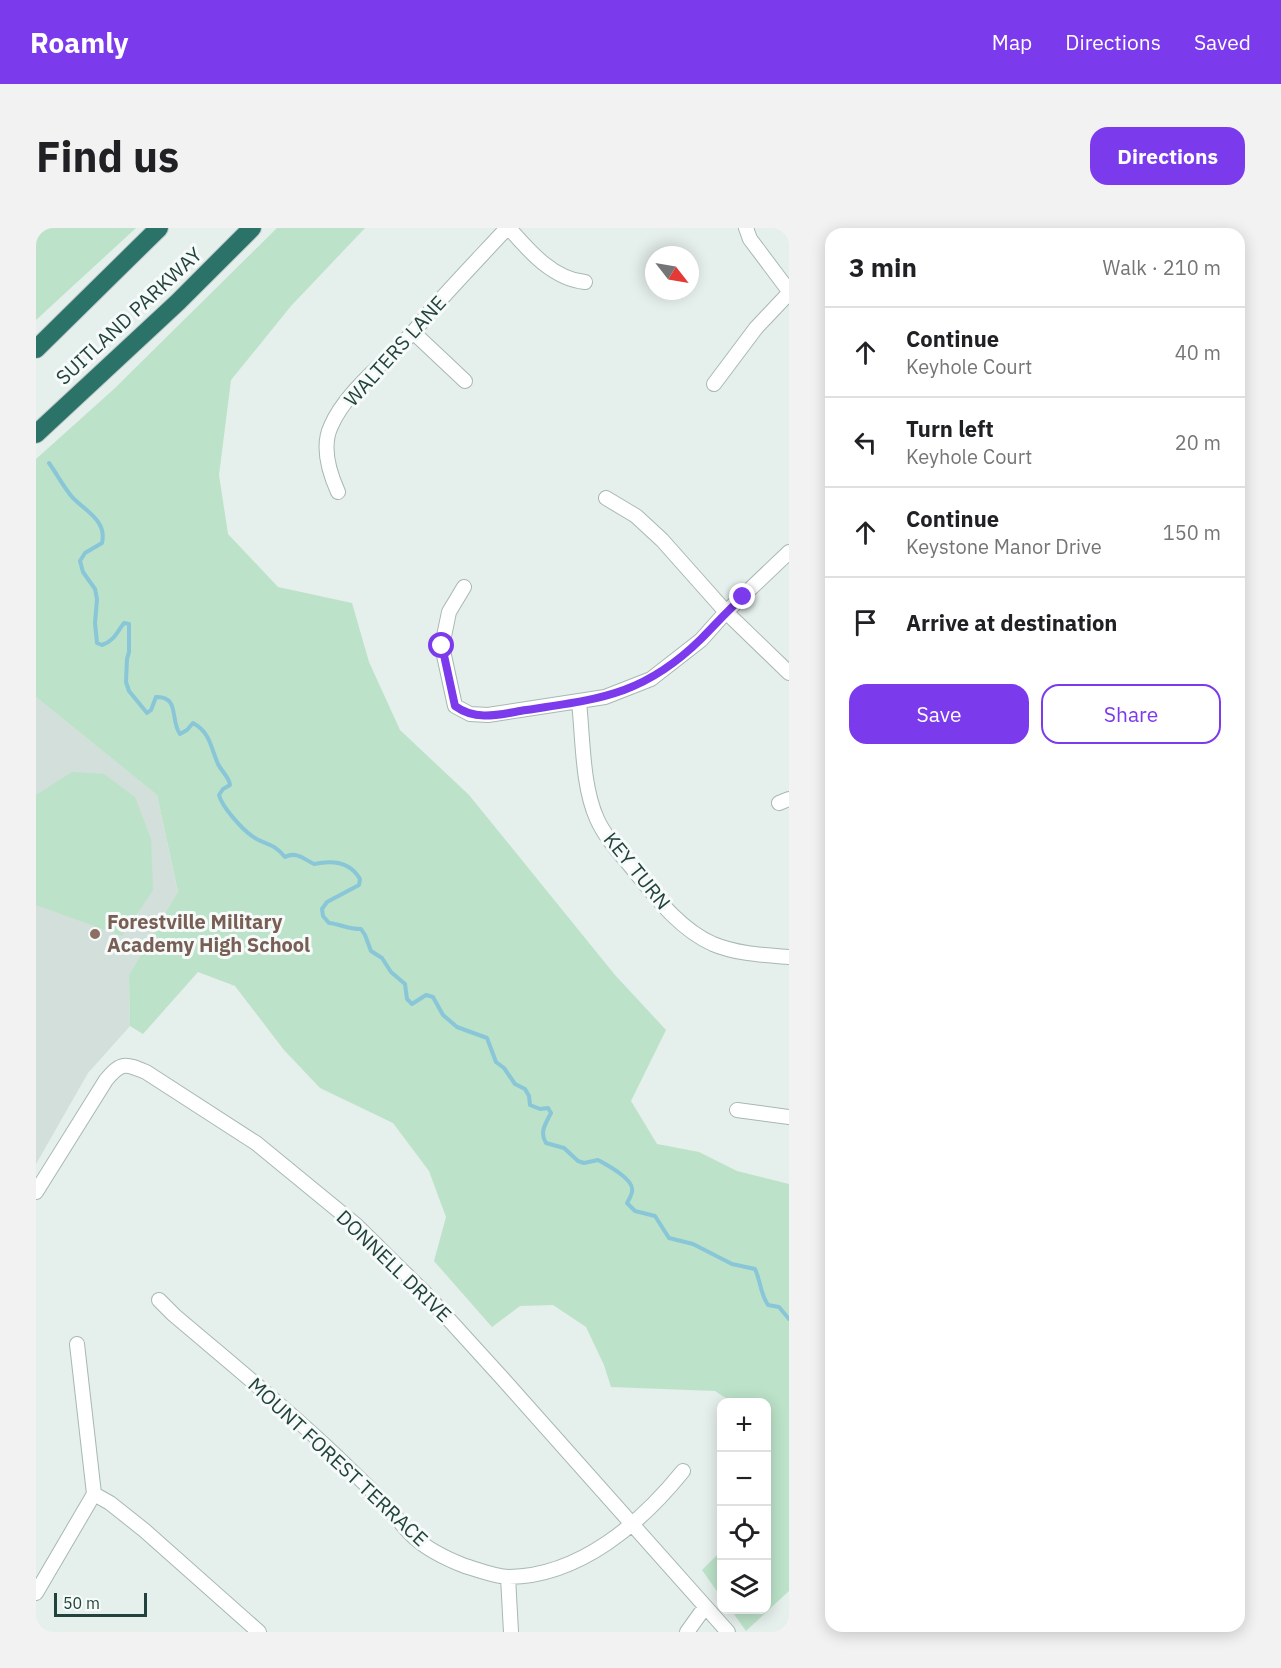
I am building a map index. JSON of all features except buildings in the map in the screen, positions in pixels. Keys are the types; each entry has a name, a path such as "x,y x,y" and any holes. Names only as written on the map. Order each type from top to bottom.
{"highway":[{"name":"SUITLAND PARKWAY","path":"36,349 159,228"},
{"name":"SUITLAND PARKWAY","path":"36,434 170,310 252,228"}],"street":[{"path":"508,228 533,254 560,275 585,282"},
{"name":"WALTERS LANE","path":"338,492 327,454 327,439 331,426 354,393 508,228"},
{"path":"714,384 756,328 789,292 750,238 746,228"},
{"path":"413,332 465,381"},
{"path":"606,498 636,516 649,527 690,569 726,612 789,673"},
{"path":"464,587 449,612 442,646 455,706 477,716 506,713 605,697 651,679 701,640 726,612 789,552"},
{"name":"KEY TURN","path":"579,702 588,785 597,819 617,849 643,881 681,922 712,944 734,952 789,957"},
{"name":"DONNELL DRIVE","path":"36,1192 114,1070 129,1064 146,1072 256,1143 356,1225 440,1309 728,1632"},
{"path":"737,1110 789,1117"},
{"name":"MOUNT FOREST TERRACE","path":"159,1300 310,1432 384,1503 414,1537 434,1552 453,1562 508,1577 534,1574 560,1567 596,1550 631,1524 666,1492 683,1471"},
{"path":"36,1593 94,1494 77,1344"},
{"path":"94,1494 110,1503 144,1530 259,1632"},
{"path":"508,1577 511,1632"},
{"path":"687,1632 705,1606"}],"shaded area":[{"name":"Forestville Military Academy High School","path":"36,697 157,795 178,893 129,975 130,1026 88,1073 36,1164"}],"green space":[{"path":"36,228 136,228 36,320"},
{"path":"277,228 365,228 291,306 231,380 219,475 228,534 278,587 352,603 369,662 400,730 469,795 615,975 666,1030 631,1101 657,1144 699,1152 737,1171 789,1184 789,1591 771,1608 771,1398 726,1398 715,1391 611,1387 604,1365 586,1327 553,1305 520,1306 492,1327 434,1261 446,1217 429,1171 393,1123 320,1088 284,1050 235,986 198,972 143,1034 130,1026 129,975 178,892 157,795 36,697 36,459 114,389"},
{"path":"72,772 104,774 135,797 151,839 153,890 122,936 36,905 36,795"},
{"path":"717,1555 717,1591 702,1570"},
{"path":"734,1614 764,1614 746,1631"}],"waterway":[{"path":"49,463 73,498 95,518 102,529 102,543 85,553 80,561 83,572 95,589 97,643 102,645 110,641 124,623 129,624 126,682 129,691 147,713 151,710 156,697 168,701 172,705 180,734 193,723 203,731 229,782 230,785 219,795 233,817 252,836 276,848 285,857 296,855 314,864 334,862 351,868 360,879 359,885 327,902 322,909 323,916 329,923 361,929 371,951 382,958 391,972 405,984 407,999 412,1004 426,995 433,997 443,1015 457,1027 487,1038 496,1062 504,1068 515,1084 525,1089 530,1105 540,1109 548,1108 551,1113 543,1131 546,1143 564,1148 578,1161 584,1163 598,1160 618,1172 631,1185 632,1193 627,1203 635,1211 655,1216 669,1238 693,1244 732,1264 755,1269 768,1305 779,1307 789,1319"}],"place":[{"name":"Forestville Military Academy High School","path":"95,934"}],"route":[{"path":"442,646 455,706 470,714 488,716 592,700 627,690 651,679 701,640 743,597"}]}
